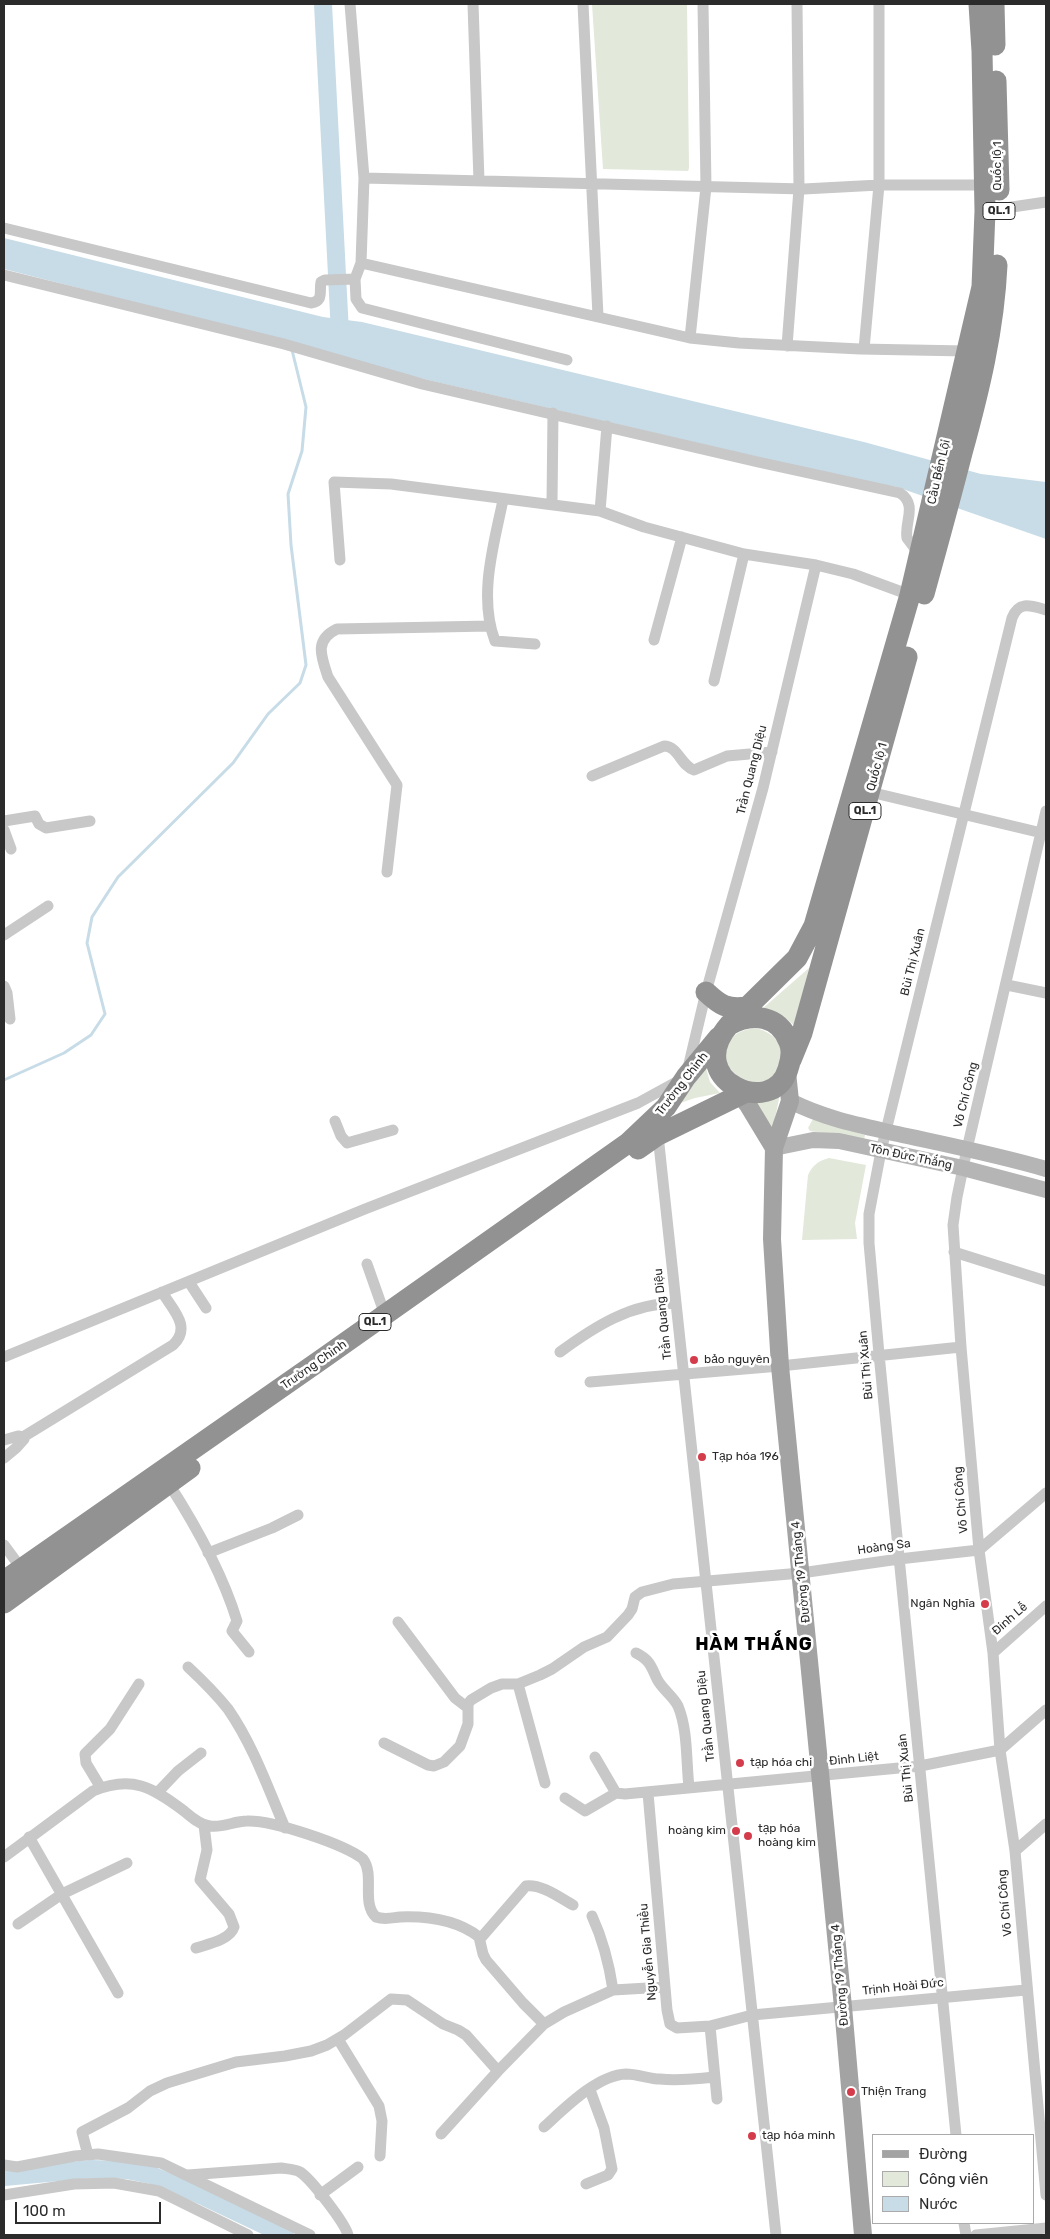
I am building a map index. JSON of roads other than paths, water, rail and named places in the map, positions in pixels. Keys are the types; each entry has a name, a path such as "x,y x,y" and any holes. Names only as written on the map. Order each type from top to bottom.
{"highway":[{"name":"Quốc lộ 1","path":"972,416 990,340 995,299 991,185 979,4"},
{"name":"Quốc lộ 1","path":"991,185 994,4"},
{"name":"Quốc lộ 1","path":"958,390 982,287 992,211"},
{"name":"Cầu Bến Lội","path":"926,557 958,390"},
{"name":"Cầu Bến Lội","path":"926,557 972,416"},
{"name":"Quốc lộ 1","path":"725,1030 797,958 814,926 910,594 926,557"},
{"name":"Quốc lộ 1","path":"789,1066 802,1033 870,792 926,557"},
{"path":"706,992 718,1003 733,1009 747,1007"},
{"name":"QL.1","path":"725,1030 741,1019 754,1016 767,1019 778,1025 786,1035 791,1047 789,1066 780,1082 770,1089 759,1092 741,1092"},
{"path":"725,1030 716,1047 717,1065 726,1081 741,1092"},
{"name":"Trường Chinh","path":"4,1581 385,1315 628,1142 666,1107 686,1077 725,1030"},
{"name":"Trường Chinh","path":"4,1603 658,1135 741,1092"}],"main road":[{"name":"Đường 19 Tháng 4","path":"789,1066 790,1101 774,1148 772,1239 780,1366 821,1776 863,2235"},
{"path":"741,1092 774,1148"},
{"name":"Tôn Đức Thắng","path":"790,1101 814,1113 836,1120 967,1149 1046,1169"},
{"name":"Tôn Đức Thắng","path":"774,1148 813,1140 839,1141 964,1168 1046,1190"}],"street":[{"path":"350,4 364,178 361,264 351,279 356,299 362,308 567,360"},
{"path":"473,4 479,181"},
{"path":"583,4 598,316"},
{"path":"690,338 706,187 703,4"},
{"path":"787,346 799,189 797,4"},
{"path":"864,349 879,185 879,4"},
{"path":"364,178 799,189 879,185 991,185"},
{"path":"992,211 1046,202"},
{"path":"4,228 311,303 316,302 320,298 321,282 329,279 351,279"},
{"path":"361,264 690,338 787,346 966,351"},
{"path":"4,275 284,344 422,384 900,493 907,499 910,507 907,538 926,557"},
{"path":"552,504 553,413"},
{"path":"600,511 607,426"},
{"path":"340,560 334,482 391,484 503,500 552,504 600,511 644,527 744,554 816,564 853,574 910,594"},
{"path":"503,500 492,553 488,585 490,626 495,641 535,644"},
{"path":"654,640 682,537"},
{"path":"714,681 744,554"},
{"name":"Trần Quang Diệu","path":"686,1077 706,992 772,752 816,564"},
{"name":"Bùi Thị Xuân","path":"956,2134 879,1354 869,1243 869,1214 881,1151 1012,618 1018,607 1030,605 1046,610"},
{"path":"387,872 397,785 328,677 322,660 321,645 327,634 337,628 490,626"},
{"path":"592,776 664,746 673,748 686,767 694,770 727,756 772,752"},
{"path":"870,792 1043,833"},
{"name":"Võ Chí Công","path":"1046,811 1043,833 967,1149 953,1225 961,1347 980,1550 993,1653 1000,1750 1015,1851 1026,1990 1046,2195"},
{"path":"4,821 35,816 39,824 46,828 90,821"},
{"path":"4,830 10,849"},
{"path":"4,935 48,906"},
{"path":"1007,985 1046,993"},
{"path":"4,986 7,993 10,1019"},
{"path":"4,1357 374,1206 638,1103 686,1077"},
{"path":"335,1121 341,1136 347,1143 393,1130"},
{"name":"Trần Quang Diệu","path":"658,1135 776,2235"},
{"path":"954,1252 1046,1280"},
{"path":"367,1264 385,1315"},
{"path":"189,1282 206,1308"},
{"path":"4,1440 18,1436 23,1437 163,1352 178,1340 182,1330 181,1323 162,1292"},
{"path":"560,1352 586,1333 626,1312 661,1303 676,1303"},
{"path":"590,1382 780,1366 879,1354 961,1347"},
{"path":"4,1458 20,1445 24,1439 23,1437"},
{"path":"168,1484 186,1510 208,1553 235,1614 237,1622 232,1630 249,1652"},
{"path":"980,1550 1046,1493"},
{"path":"208,1553 272,1528 298,1515"},
{"path":"4,1545 21,1568"},
{"name":"Hoàng Sa","path":"518,1684 552,1669 584,1647 608,1637 628,1615 638,1593 673,1584 801,1574 899,1558 980,1550"},
{"name":"Đinh Lễ","path":"993,1653 1046,1606"},
{"path":"398,1622 455,1698 468,1708"},
{"path":"636,1653 648,1659 657,1678 677,1704 682,1720 689,1787"},
{"path":"188,1667 216,1694 239,1726 250,1745 285,1828"},
{"path":"101,1788 86,1763 85,1754 110,1729 139,1684"},
{"path":"384,1743 428,1765 434,1766 444,1762 460,1746 465,1736 468,1724 468,1708 471,1700 485,1691 502,1684 518,1684 545,1783"},
{"name":"Đinh Liệt","path":"616,1793 648,1793 727,1783 920,1766 1000,1750 1046,1710"},
{"path":"158,1792 178,1771 201,1753"},
{"path":"565,1798 585,1811 616,1793 595,1757"},
{"path":"4,1857 93,1791 109,1784 138,1786 158,1792 204,1825 220,1826 249,1820 298,1830 363,1859 367,1867 370,1908 376,1918 400,1917 441,1920 473,1932 480,1939 486,1960 544,2024"},
{"name":"Nguyễn Gia Thiều","path":"648,1793 670,2024 677,2028 710,2026 752,2015"},
{"path":"1015,1851 1046,1824"},
{"path":"196,1948 216,1941 232,1932 234,1927 228,1914 200,1880 207,1850 204,1825"},
{"path":"29,1838 118,1993"},
{"path":"18,1924 62,1894 127,1863"},
{"path":"480,1939 526,1886 536,1886 547,1890 573,1905"},
{"path":"592,1916 605,1949 613,1990"},
{"path":"441,2134 544,2024 564,2012 613,1990 665,1987"},
{"name":"Trịnh Hoài Đức","path":"752,2015 942,1996 1026,1990"},
{"path":"88,2155 82,2132 128,2108 150,2091 167,2083 236,2062 311,2051 338,2039 391,1999 407,2000 443,2024 466,2036 498,2071"},
{"path":"710,2026 717,2099"},
{"path":"338,2039 380,2106 382,2121 380,2156"},
{"path":"544,2127 573,2101 590,2090 626,2074 675,2080 714,2077"},
{"path":"586,2184 608,2175 612,2169 604,2128 590,2090"},
{"path":"4,2165 17,2167 88,2155 116,2156 161,2164 310,2235"},
{"path":"320,2195 358,2167"},
{"path":"186,2175 281,2168 292,2169 306,2177 344,2223 348,2235"},
{"path":"4,2195 74,2184 114,2183 159,2191 248,2235"},
{"path":"976,2235 1046,2228"}],"water":[{"path":"4,238 323,317 362,322 864,442 981,474 1046,482 1046,539 897,487 856,480 415,377 290,342 4,269"}],"waterway":[{"path":"323,4 340,333 349,336"},
{"path":"4,1080 64,1053 91,1035 105,1014 87,943 92,917 118,877 233,763 268,714 300,683 306,665 291,545 288,494 302,451 306,407 292,350"},
{"path":"4,2177 91,2169 127,2170 151,2175 205,2197 285,2235"}],"place":[{"name":"bảo nguyên","path":"694,1360"},
{"name":"Tạp hóa 196","path":"702,1457"},
{"name":"Ngân Nghĩa","path":"985,1604"},
{"name":"tạp hóa chi","path":"740,1763"},
{"name":"hoàng kim","path":"736,1831"},
{"name":"tạp hóa hoàng kim","path":"748,1836"},
{"name":"Thiện Trang","path":"851,2092"},
{"name":"tạp hóa minh","path":"752,2136"}],"district":[{"name":"HÀM THẮNG","path":"754,1645"}]}
